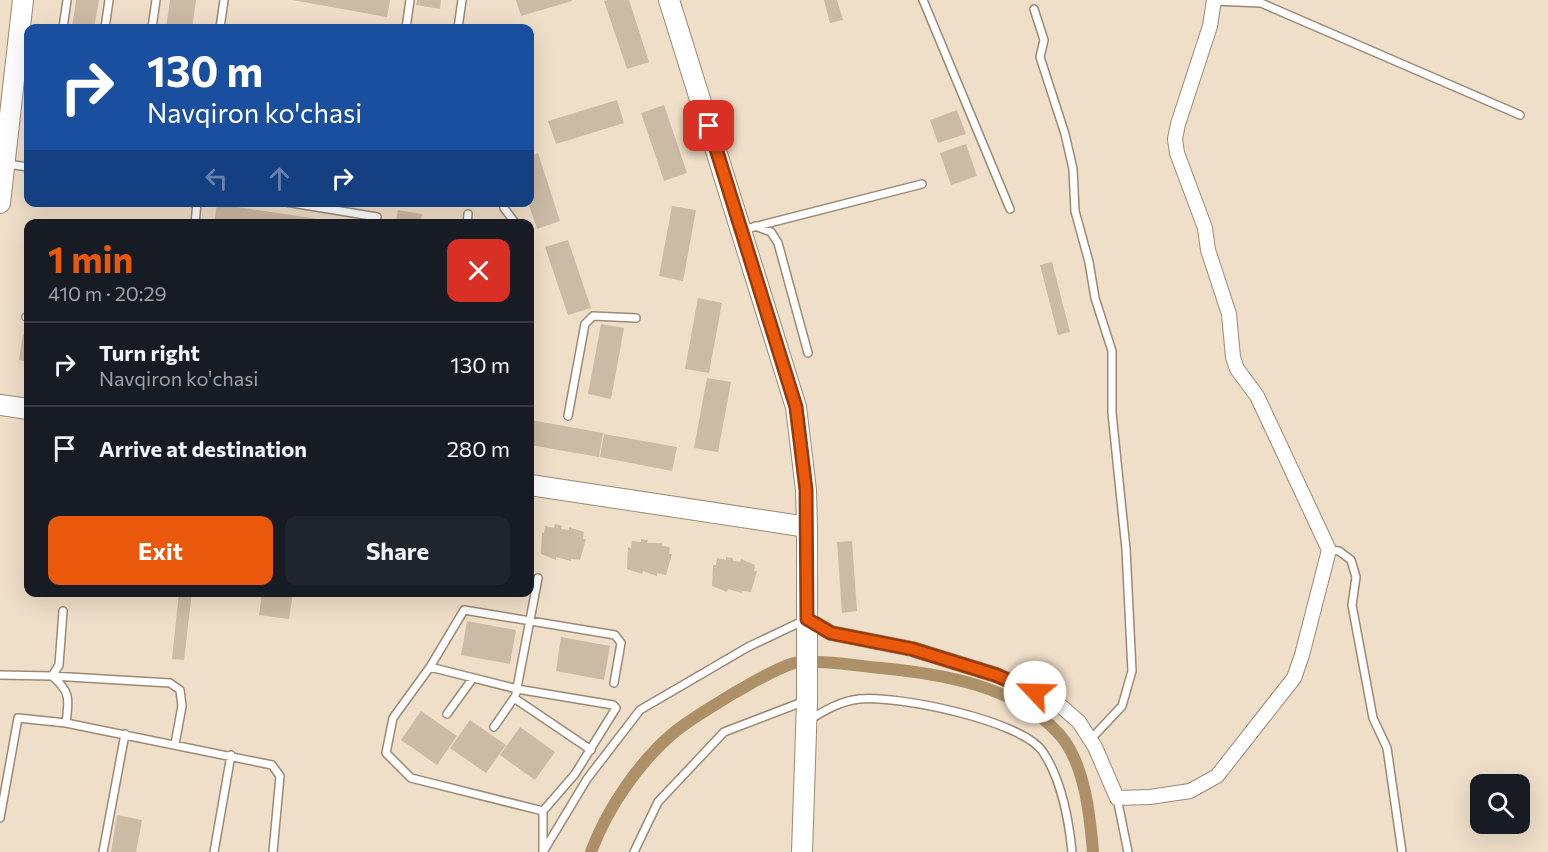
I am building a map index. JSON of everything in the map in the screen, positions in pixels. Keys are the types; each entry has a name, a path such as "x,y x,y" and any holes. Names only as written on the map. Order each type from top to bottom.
{"main road":[{"path":"0,203 23,0"},
{"path":"669,0 749,228 796,407 806,490 807,527 807,701 802,852"},
{"path":"0,405 24,408"},
{"path":"534,486 807,527"}],"street":[{"path":"807,619 831,633 912,649 996,675 1054,700 1079,722 1117,798 1190,791 1217,776 1294,678 1302,656 1329,550 1257,396 1238,369 1230,346 1230,314 1208,250 1205,228 1178,153 1178,124 1210,26 1214,1"}],"lane":[{"path":"64,24 67,0"},
{"path":"106,24 109,0"},
{"path":"153,24 156,0"},
{"path":"221,24 224,0"},
{"path":"407,24 410,0"},
{"path":"459,24 462,0"},
{"path":"923,0 1010,209"},
{"path":"1214,1 1261,3 1520,115"},
{"path":"1034,9 1044,40 1040,57 1073,169 1075,211 1089,262 1095,298 1112,351 1110,384 1126,549 1132,671 1122,706 1090,740"},
{"path":"4,164 24,166"},
{"path":"749,228 922,184"},
{"path":"316,207 377,217"},
{"path":"504,208 512,219"},
{"path":"468,214 468,219"},
{"path":"749,228 771,232 778,243 808,353"},
{"path":"568,416 585,324 593,316 636,318"},
{"path":"1329,550 1339,551 1351,560 1356,577 1352,605 1373,718 1387,748 1402,852"},
{"path":"494,728 514,698 517,689 538,578"},
{"path":"543,812 411,778 386,753 393,718 430,667 465,609 615,635 621,643 614,683"},
{"path":"52,676 59,665 63,611"},
{"path":"543,852 587,779 640,710 748,647 807,619"},
{"path":"430,667 517,689 613,705 616,712 574,774 543,812 543,852"},
{"path":"0,675 170,683 180,690 182,706 175,744"},
{"path":"52,676 66,687 69,702 66,723"},
{"path":"447,714 473,678"},
{"path":"514,698 591,750"},
{"path":"806,721 833,706 858,699 904,700 964,714 1022,734 1043,751 1069,819 1072,852"},
{"path":"634,852 658,802 724,732 807,701"},
{"path":"0,818 18,718 66,723 272,765 280,776 273,852"},
{"path":"103,852 124,734"},
{"path":"214,852 231,755"},
{"path":"1117,798 1128,852"}],"building":[{"path":"76,0 99,0 95,24 73,24"},
{"path":"170,0 196,0 193,24 167,24"},
{"path":"292,0 390,0 387,17"},
{"path":"417,0 441,0 440,9 416,5"},
{"path":"516,0 572,0 572,1 521,16"},
{"path":"629,0 649,62 627,69 604,1"},
{"path":"824,0 837,0 843,20 830,23"},
{"path":"617,100 624,123 556,144 548,121"},
{"path":"664,105 687,173 664,181 641,113"},
{"path":"957,110 966,134 938,143 930,120"},
{"path":"966,144 977,176 951,185 940,153"},
{"path":"538,153 560,221 537,229 530,207 534,207 534,154"},
{"path":"672,206 696,210 683,281 659,276"},
{"path":"217,207 237,207 318,219 215,219"},
{"path":"398,210 422,214 421,219 396,219"},
{"path":"568,240 591,308 568,315 545,247"},
{"path":"1052,262 1070,332 1058,335 1040,265"},
{"path":"698,298 722,303 709,373 685,369"},
{"path":"601,324 624,328 611,399 588,394"},
{"path":"23,334 24,361 19,360"},
{"path":"707,378 731,382 718,452 694,448"},
{"path":"534,421 603,433 599,457 534,446"},
{"path":"604,434 677,447 672,471 600,457"},
{"path":"555,524 562,526 561,529 569,530 569,527 584,532 583,539 586,539 580,560 571,559 571,561 556,557 556,560 541,554 542,533 544,533 545,526 554,528"},
{"path":"641,539 648,540 647,543 662,543 662,546 670,547 669,554 672,554 666,575 657,573 657,576 643,571 642,574 627,569 628,547 631,548 632,541 641,542"},
{"path":"852,541 857,611 842,613 837,542"},
{"path":"726,557 740,562 741,559 755,565 754,571 757,571 751,592 742,591 742,593 728,589 727,592 712,586 713,565 716,565 717,558 726,560"},
{"path":"178,597 191,597 184,660 172,659"},
{"path":"261,597 292,597 289,619 259,615"},
{"path":"467,621 516,630 510,664 461,655"},
{"path":"561,637 610,646 604,680 556,671"},
{"path":"421,711 457,736 437,765 401,740"},
{"path":"470,720 506,745 486,773 450,748"},
{"path":"520,727 555,752 535,780 500,755"},
{"path":"117,815 142,820 136,852 111,852"}],"waterway":[{"path":"591,852 606,818 626,785 651,755 677,730 734,693 769,674 800,662 835,663 929,674 978,685 1023,705 1043,718 1060,735 1075,760 1085,791 1093,852"}],"route":[{"path":"709,126 796,407 806,490 807,619 831,633 912,649 996,675 1035,692"}]}
